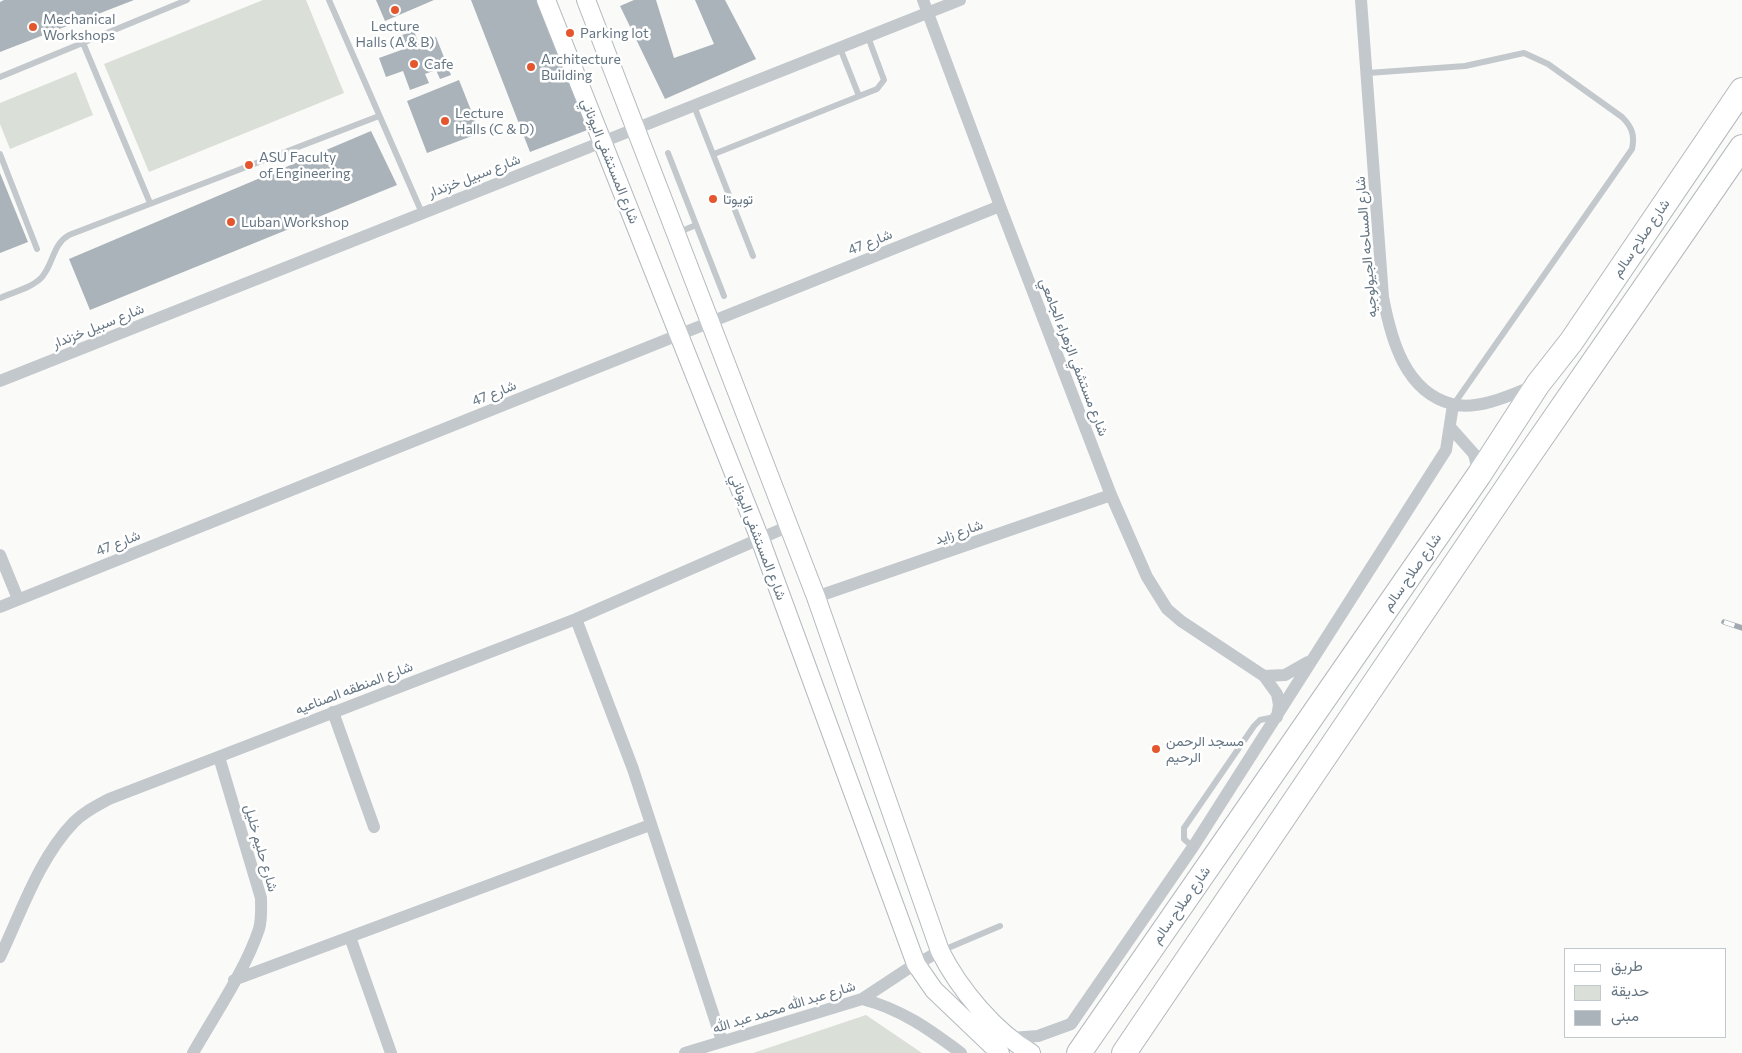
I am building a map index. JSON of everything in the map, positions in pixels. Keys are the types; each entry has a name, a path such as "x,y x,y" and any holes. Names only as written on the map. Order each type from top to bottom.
{"highway":[{"name":"شارع صلاح سالم","path":"1079,1053 1480,475 1538,384 1571,342 1742,90"},
{"path":"1124,1053 1521,467 1742,147"}],"street":[{"name":"شارع المستشفى اليوناني","path":"546,0 760,539 916,964 934,990 1000,1053"},
{"path":"586,0 816,597 940,951 965,991 1011,1038 1031,1053"},
{"name":"شارع مستشفي الزهراء الجامعي","path":"923,0 1111,495 1147,577 1167,609 1181,621 1264,676 1277,694 1279,705 1277,717"},
{"name":"شارع سبيل خزندار","path":"0,381 960,0"},
{"name":"شارع المساحه الجيولوجيه","path":"1361,0 1368,73 1381,271 1389,328 1400,356 1415,381 1436,398 1453,405"},
{"name":"شارع 47","path":"0,607 1000,206"},
{"path":"1011,1038 1038,1036 1071,1024 1193,847 1277,717 1311,659 1446,450 1450,427 1450,413 1453,405 1471,405 1494,400 1538,384"},
{"path":"1450,427 1474,454 1480,475"},
{"name":"شارع زايد","path":"816,597 1111,495"},
{"name":"شارع المنطقه الصناعيه","path":"0,957 39,874 60,838 74,822 90,809 109,799 576,618 789,526"},
{"path":"0,555 18,600"},
{"path":"576,618 613,711 722,1041"},
{"path":"1264,676 1285,675 1304,666 1311,659"},
{"path":"333,712 374,827"},
{"name":"شارع حليم خليل","path":"193,1053 234,980 259,929 262,913 261,898 219,756"},
{"path":"234,980 650,825"},
{"path":"350,937 391,1053"},
{"name":"شارع عبد الله محمد عبد الله","path":"685,1053 862,999 916,964 940,951"},
{"path":"862,999 911,1017 961,1053"}],"lane":[{"path":"0,77 188,0"},
{"path":"329,0 378,116 422,213"},
{"path":"714,154 877,89 884,80 868,37"},
{"path":"83,42 150,203"},
{"path":"840,48 859,96"},
{"path":"1368,73 1465,66 1524,54 1548,64 1622,117 1629,124 1634,137 1632,149 1453,405"},
{"path":"694,106 753,256"},
{"path":"0,298 36,282 43,276 61,239 378,116"},
{"path":"668,153 724,296"},
{"path":"0,154 36,249"},
{"path":"676,233 696,225"},
{"path":"1193,847 1184,839 1184,828 1254,726 1260,720 1277,717"},
{"path":"940,951 1000,926"}],"green space":[{"path":"263,0 306,0 344,93 149,172 104,64"},
{"path":"76,72 93,115 10,149 0,124 0,103"},
{"path":"866,1015 922,1053 753,1053"}],"building":[{"name":"Mechanical Workshops","path":"4,0 134,0 0,52 0,2"},
{"name":"Lecture Halls (A & B)","path":"376,0 434,0 385,21"},
{"name":"Architecture Building","path":"471,0 540,0 590,129 530,152"},
{"path":"634,0 656,0 674,58 714,44 695,0 725,0 756,59 665,99 620,6"},
{"name":"Cafe","path":"414,31 419,44 436,37 451,75 440,79 436,70 425,74 429,83 410,90 403,71 386,77 379,58 404,49 399,36"},
{"name":"Lecture Halls (C & D)","path":"459,80 480,133 427,153 407,101"},
{"name":"Luban Workshop","path":"371,131 397,185 90,310 69,259"},
{"path":"0,173 28,242 0,253"}],"railway":[{"path":"1724,622 1742,628"}],"place":[{"name":"Lecture Halls (A & B)","path":"395,10"},
{"name":"Mechanical Workshops","path":"33,27"},
{"name":"Parking lot","path":"570,33"},
{"name":"Cafe","path":"414,64"},
{"name":"Architecture Building","path":"531,67"},
{"name":"Lecture Halls (C & D)","path":"445,121"},
{"name":"ASU Faculty of Engineering","path":"249,165"},
{"name":"تويوتا","path":"713,199"},
{"name":"Luban Workshop","path":"231,222"},
{"name":"مسجد الرحمن الرحيم","path":"1156,749"}]}
